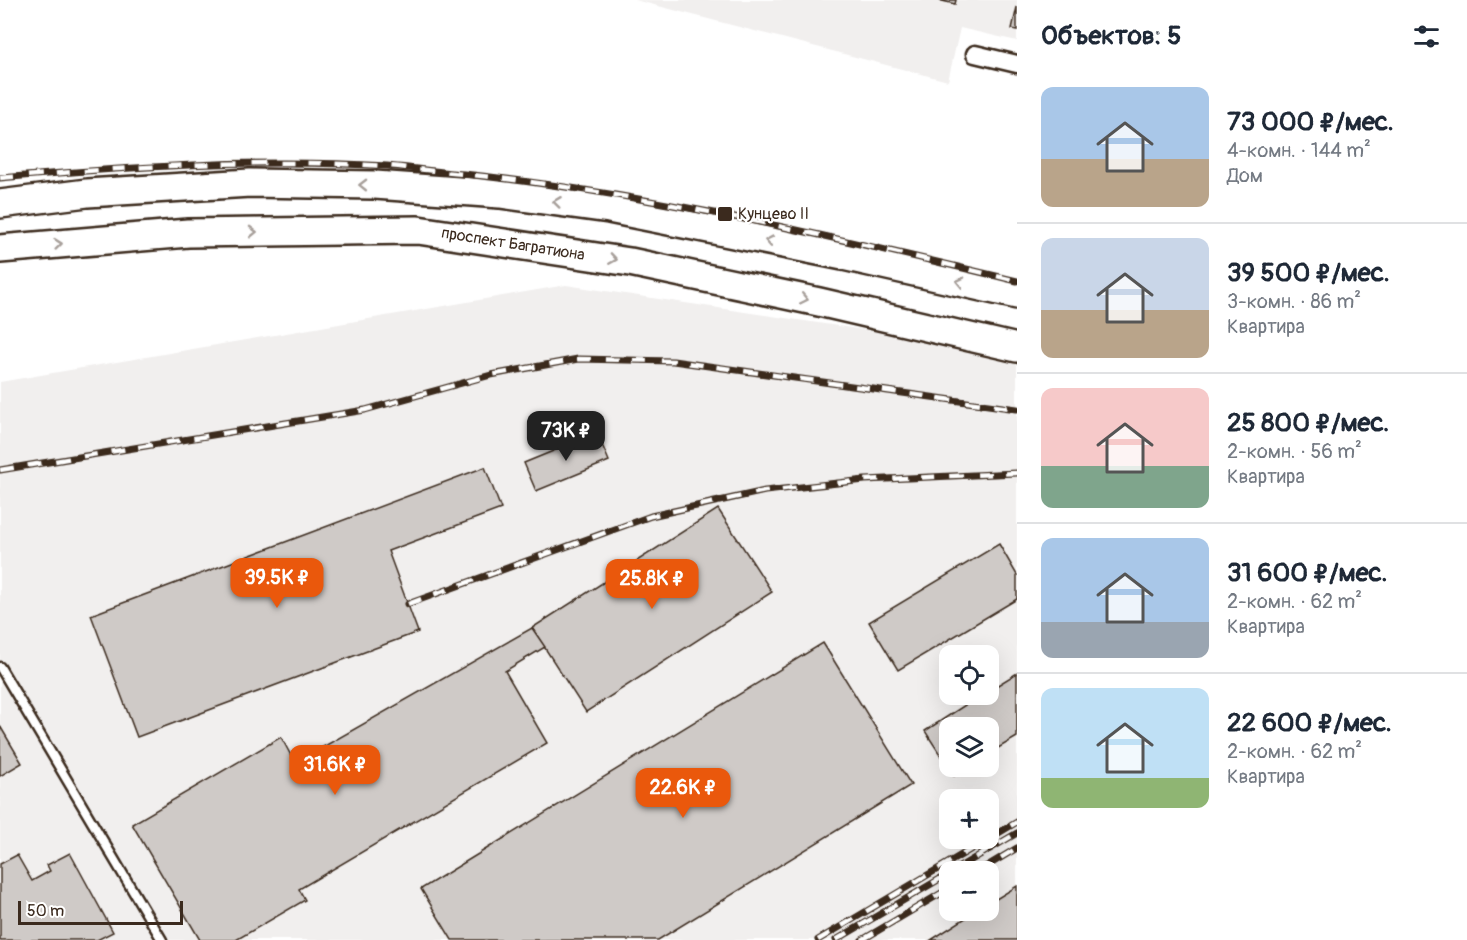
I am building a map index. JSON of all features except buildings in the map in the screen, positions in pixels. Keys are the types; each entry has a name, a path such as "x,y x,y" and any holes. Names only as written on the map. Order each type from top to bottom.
{"main road":[{"path":"0,204 87,193 250,183 375,185 500,194 609,209 843,256 1017,295"},
{"name":"проспект Багратиона","path":"0,249 188,233 418,230 630,262 819,302 1017,348"}],"street":[{"path":"975,54 1017,64"}],"lane":[{"path":"0,667 162,940"}],"shaded area":[{"path":"635,0 1017,0 1017,41 960,28 948,81"},
{"path":"566,285 1017,353 1017,940 0,940 0,382"}],"railway":[{"path":"0,178 145,167 242,163 387,166 534,183 673,205 811,233 1017,281"},
{"path":"0,470 365,410 491,375 578,359 673,361 1017,409"},
{"path":"408,604 651,516 765,491 865,480 1017,473"},
{"path":"818,940 1017,822"},
{"path":"970,861 1017,833"},
{"path":"995,861 1017,848"},
{"path":"836,940 939,879"},
{"path":"862,940 939,894"}],"place":[{"name":"Кунцево II","path":"725,214"}]}
